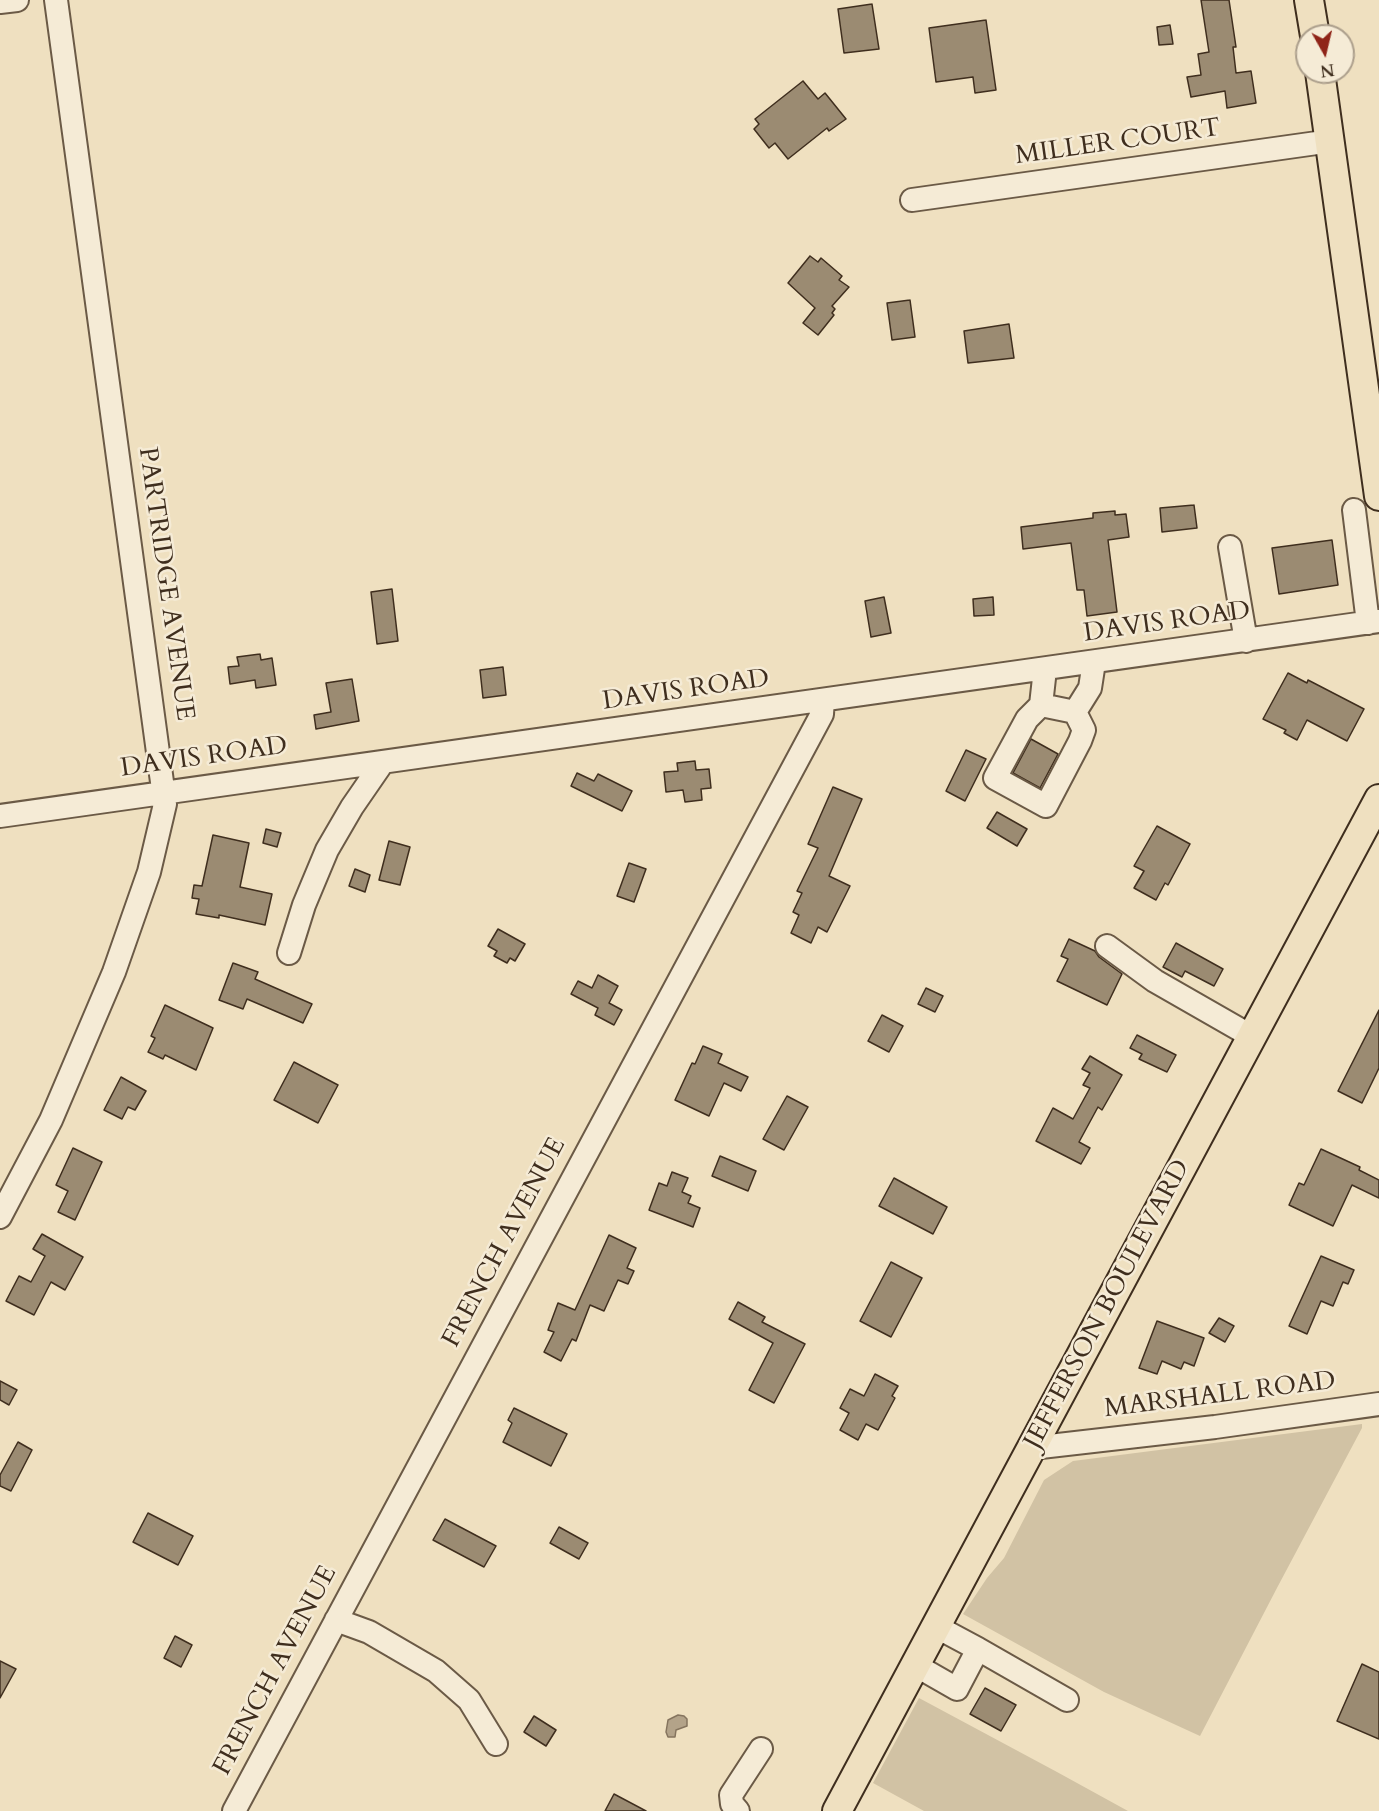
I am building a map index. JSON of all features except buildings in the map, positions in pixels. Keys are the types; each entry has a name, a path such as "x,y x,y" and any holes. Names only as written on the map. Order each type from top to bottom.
{"main road":[{"path":"1309,0 1313,24"},
{"path":"1322,84 1374,424 1379,496"},
{"name":"JEFFERSON BOULEVARD","path":"843,1809 935,1626 1379,799"}],"street":[{"path":"0,2 17,0"},
{"name":"PARTRIDGE AVENUE","path":"0,1217 51,1120 114,972 149,872 165,804 56,0"},
{"name":"MILLER COURT","path":"912,200 1331,141"},
{"path":"1354,510 1374,622"},
{"path":"1230,548 1246,641"},
{"name":"DAVIS ROAD","path":"0,816 1374,622"},
{"path":"1075,712 1090,688 1094,662"},
{"path":"1046,669 1041,705 1027,719 995,778 1046,806 1084,730 1075,712"},
{"name":"FRENCH AVENUE","path":"234,1811 822,714 824,700"},
{"path":"1041,705 1075,712"},
{"path":"289,953 304,905 327,850 352,807 383,762"},
{"path":"1107,946 1155,981 1251,1036"},
{"name":"MARSHALL ROAD","path":"1036,1441 1215,1427 1379,1404"},
{"path":"336,1620 369,1632 436,1671 469,1700 496,1744"},
{"path":"935,1626 1067,1700"},
{"path":"915,1665 952,1697 978,1649"},
{"path":"738,1811 732,1804 731,1795 761,1749"}],"shaded area":[{"path":"1362,1424 1362,1428 1200,1736 1104,1692 963,1614 987,1578 1004,1558 1044,1480 1073,1461"},
{"path":"919,1698 1128,1811 924,1811 873,1783"},
{"path":"678,1715 687,1719 687,1726 676,1730 675,1737 668,1737 666,1732 668,1720"}]}
